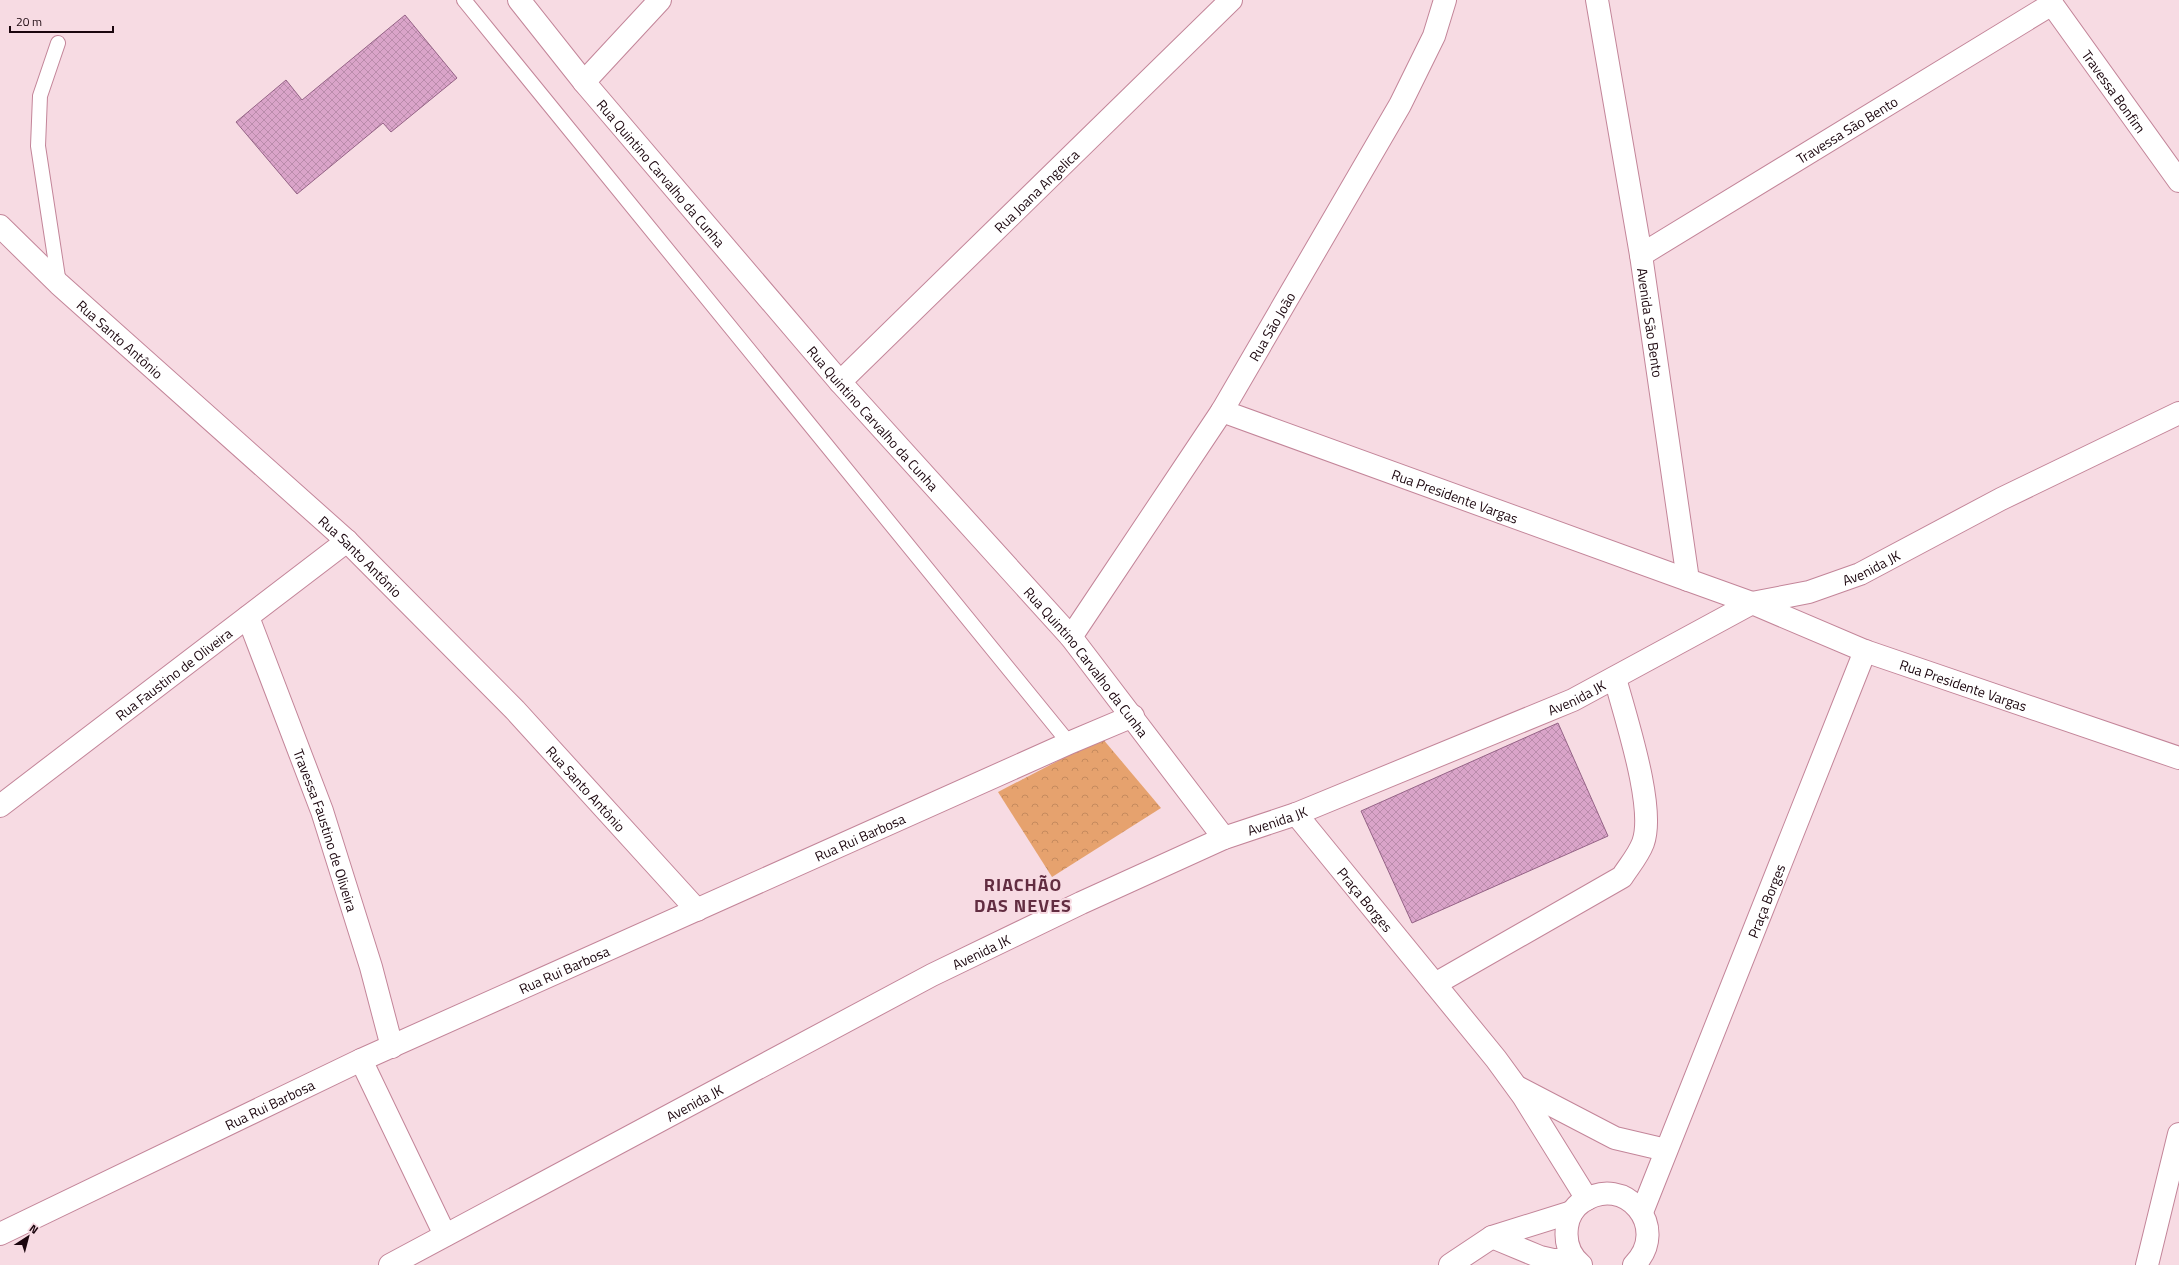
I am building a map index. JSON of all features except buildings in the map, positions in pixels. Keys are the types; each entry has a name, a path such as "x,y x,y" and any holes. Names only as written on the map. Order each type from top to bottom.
{"street":[{"name":"Rua Quintino Carvalho da Cunha","path":"519,0 584,82 840,382 1071,637 1133,716 1224,838"},
{"path":"584,82 660,0"},
{"name":"Rua Joana Angelica","path":"840,382 1231,0"},
{"name":"Rua São João","path":"1071,637 1222,411 1400,105 1434,36 1445,0"},
{"name":"Avenida São Bento","path":"1597,0 1641,255 1688,580"},
{"name":"Travessa São Bento","path":"1641,255 2051,2"},
{"name":"Travessa Bonfim","path":"2051,2 2179,181"},
{"name":"Rua Santo Antônio","path":"0,226 59,284 347,541 515,710 697,910"},
{"name":"Rua Presidente Vargas","path":"1222,411 1688,580"},
{"name":"Avenida JK","path":"399,1263 445,1235 932,975 1081,903 1224,838 1296,814 1573,700 1615,678 1653,655 1752,603 1809,592 1860,574 2001,499 2179,412"},
{"name":"Rua Faustino de Oliveira","path":"0,806 347,541"},
{"path":"1688,580 1752,603"},
{"name":"Rua Presidente Vargas","path":"1752,603 1865,651 2179,758"},
{"name":"Travessa Faustino de Oliveira","path":"248,617 322,811 371,967 392,1047"},
{"name":"Praça Borges","path":"1642,1212 1865,651"},
{"path":"1435,984 1622,877 1636,857 1643,842 1646,816 1644,790 1615,678"},
{"name":"Rua Rui Barbosa","path":"0,1234 361,1060 1069,743 1133,716"},
{"name":"Praça Borges","path":"1296,814 1435,984 1516,1087 1563,1158 1579,1205"},
{"path":"361,1060 445,1235"},
{"name":"Praça Borges","path":"1516,1087 1615,1138 1666,1150"},
{"path":"2147,1265 2179,1134"},
{"path":"1450,1265 1492,1237 1579,1205 1598,1194 1611,1193 1623,1196 1634,1203 1642,1212 1648,1230 1644,1259"},
{"path":"1578,1262 1569,1249 1566,1237 1567,1224 1579,1205"},
{"path":"1492,1237 1540,1257 1553,1260 1578,1262"}],"lane":[{"path":"464,0 1069,743"},
{"path":"58,43 40,96 38,146 59,284"}],"green space":[{"path":"1102,738 1161,808 1052,877 998,792"}],"district":[{"name":"RIACHÃO DAS NEVES","path":"1023,894"}]}
